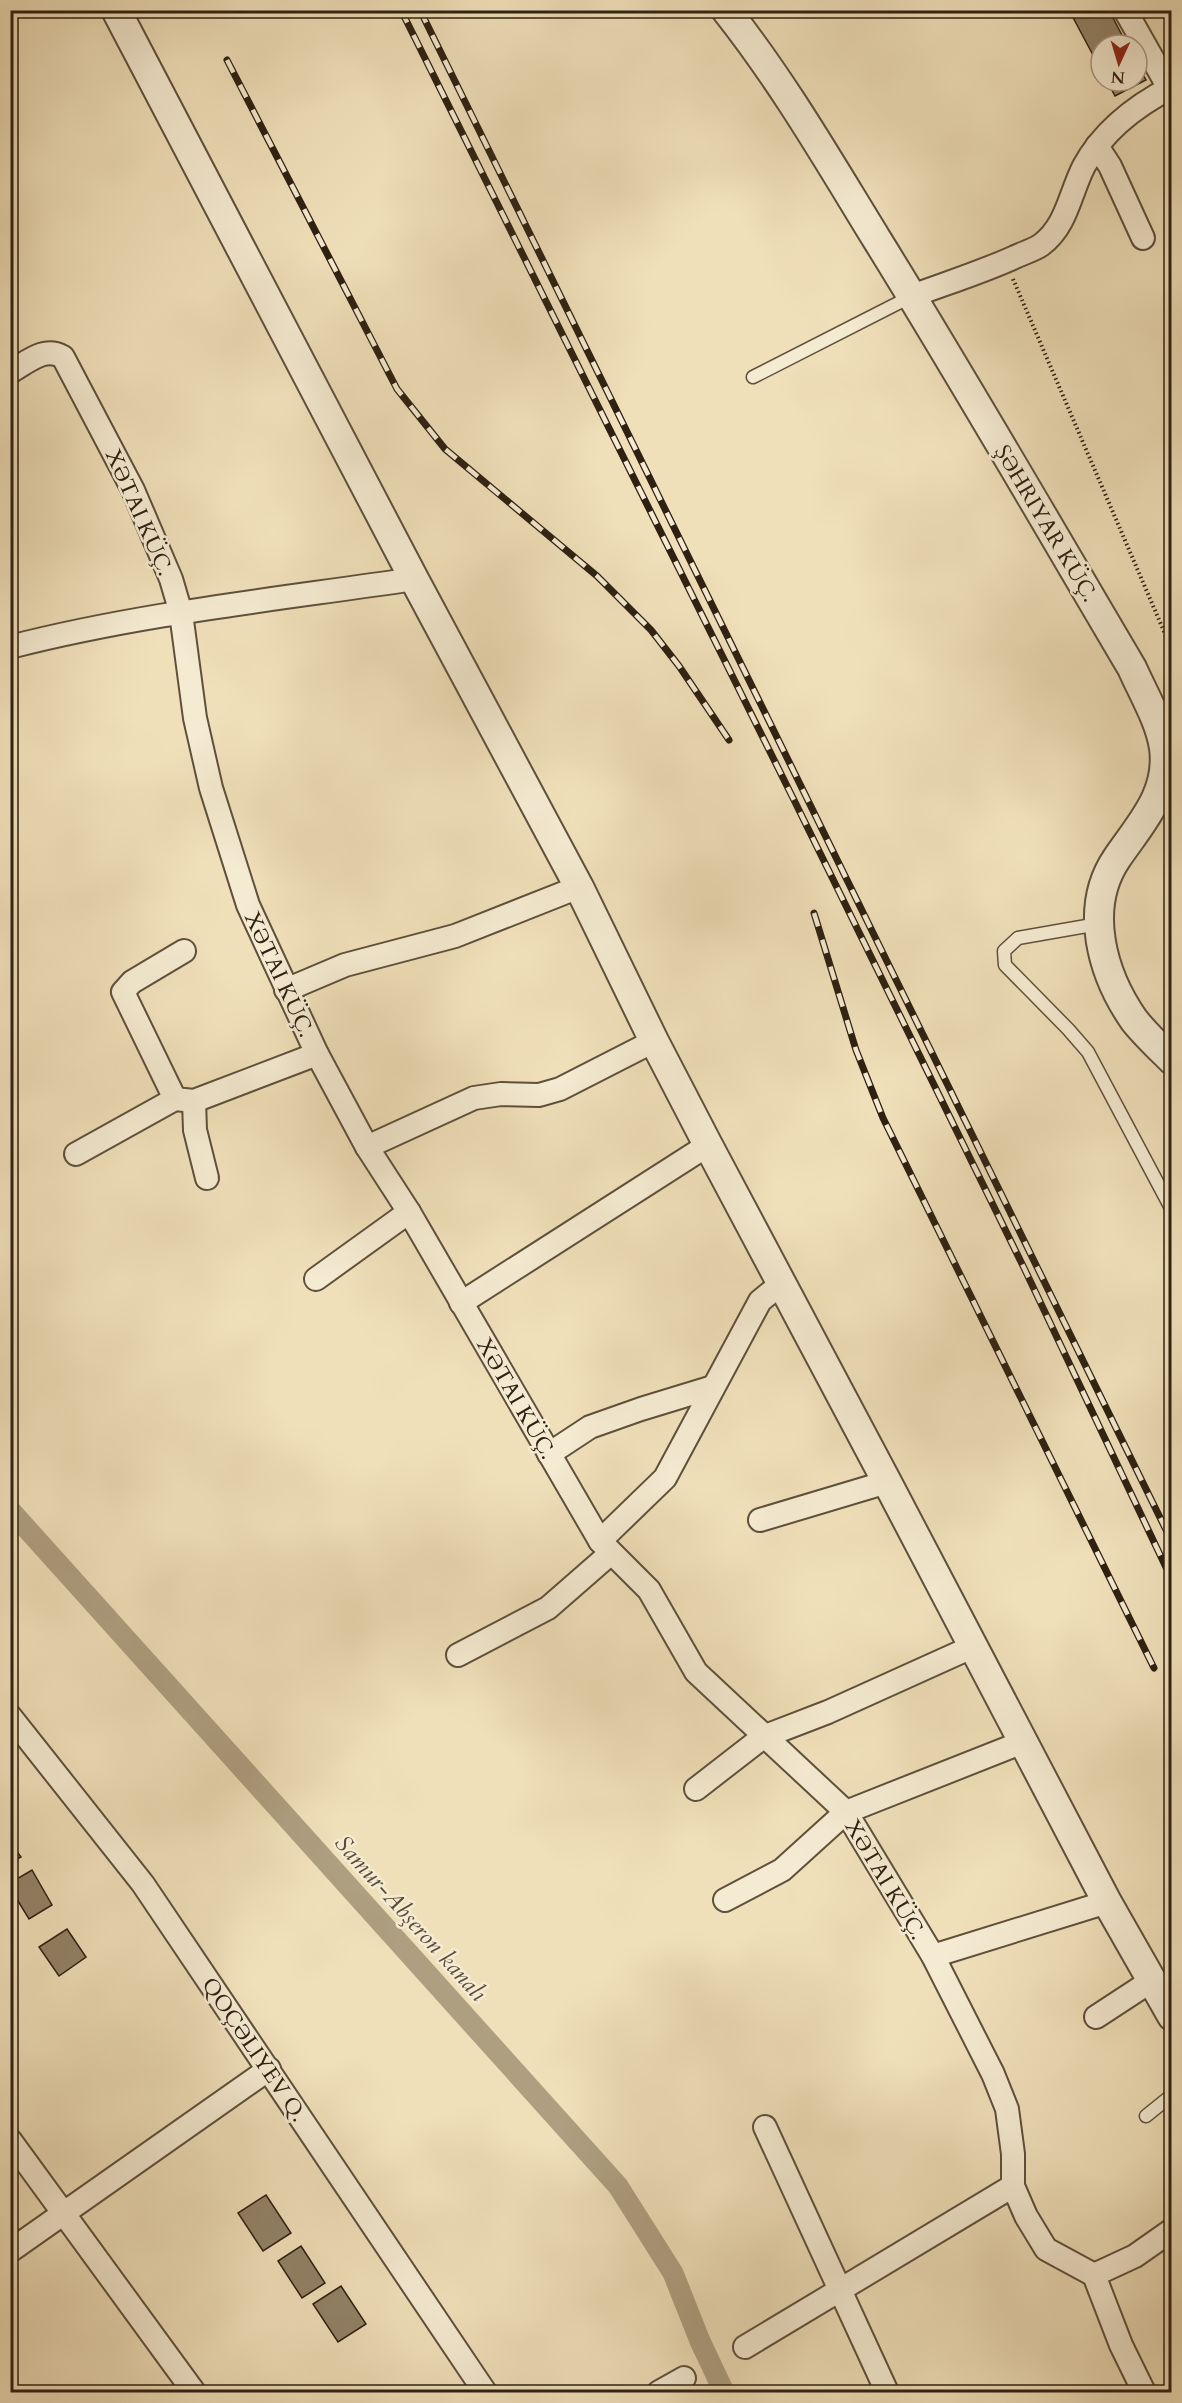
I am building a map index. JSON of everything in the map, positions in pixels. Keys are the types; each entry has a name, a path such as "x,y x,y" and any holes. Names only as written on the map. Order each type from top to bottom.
{"street":[{"path":"116,10 414,579 579,887 654,1041 972,1647 1107,1902 1172,2016"},
{"name":"ŞƏHRIYAR KÜÇ.","path":"726,10 792,101 912,296 1132,668 1158,726 1164,749 1158,794 1147,818 1116,859 1106,877 1100,899 1098,924 1102,951 1116,987 1135,1020 1172,1060"},
{"path":"912,296 1005,262 1040,246 1060,224 1084,167 1097,146 1123,118 1170,88 1125,10"},
{"path":"1097,146 1110,166 1143,238"},
{"name":"XƏTAI KÜÇ.","path":"10,372 43,353 54,352 63,357 133,490 171,579 181,613 195,718 211,788 248,905 317,1054 367,1148 408,1212 605,1547 649,1590 696,1672 763,1737 846,1812 933,1956 993,2074 1007,2109 1013,2154 1013,2186 1026,2216 1046,2248 1094,2275"},
{"path":"11,646 181,613 414,579"},
{"path":"286,990 345,965 455,936 579,887"},
{"path":"184,951 132,982 123,992 185,1100 207,1178"},
{"path":"367,1148 474,1098 501,1094 539,1095 560,1089 654,1041"},
{"path":"76,1154 185,1100 317,1054"},
{"path":"461,1303 708,1145"},
{"path":"316,1278 408,1212"},
{"path":"458,1655 548,1608 605,1547 665,1478 760,1301 782,1284"},
{"path":"549,1454 590,1427 713,1387"},
{"path":"760,1520 887,1482"},
{"path":"696,1789 763,1737 828,1712 972,1647"},
{"name":"QOÇƏLIYEV Q.","path":"10,1716 143,1884 485,2392"},
{"path":"725,1899 782,1870 846,1812 1023,1742"},
{"path":"933,1956 1107,1902"},
{"path":"1096,2017 1151,1981"},
{"path":"10,2251 64,2216 269,2069"},
{"path":"765,2127 888,2392"},
{"path":"10,2140 194,2392"},
{"path":"745,2347 1013,2186"},
{"path":"1144,2392 1121,2345 1094,2275 1135,2256 1172,2230"},
{"path":"659,2392 684,2378"}],"lane":[{"path":"753,377 912,296"},
{"path":"1098,924 1018,938 1004,951 1005,965 1088,1052 1172,1210"},
{"path":"1146,2116 1172,2095"}],"path":[{"path":"1005,262 1172,650"}],"building":[{"path":"1069,10 1109,10 1121,33 1089,33 1089,48"},
{"path":"1164,10 1172,10 1172,25"},
{"path":"10,1842 21,1857 10,1863"},
{"path":"32,1870 52,1905 29,1919 10,1888 10,1883"},
{"path":"67,1929 86,1957 59,1976 39,1947"},
{"path":"266,2195 291,2233 263,2251 238,2213"},
{"path":"301,2246 325,2283 302,2298 278,2261"},
{"path":"341,2286 366,2324 338,2342 313,2304"}],"waterway":[{"name":"Samur-Abşeron kanalı","path":"10,1510 618,2186 673,2273 700,2341 724,2392"}],"railway":[{"path":"401,10 1025,1270 1172,1580"},
{"path":"420,10 1172,1542"},
{"path":"227,60 397,389 445,449 597,576 651,630 679,666 729,740"},
{"path":"814,913 856,1050 883,1118 1154,1668"}]}
